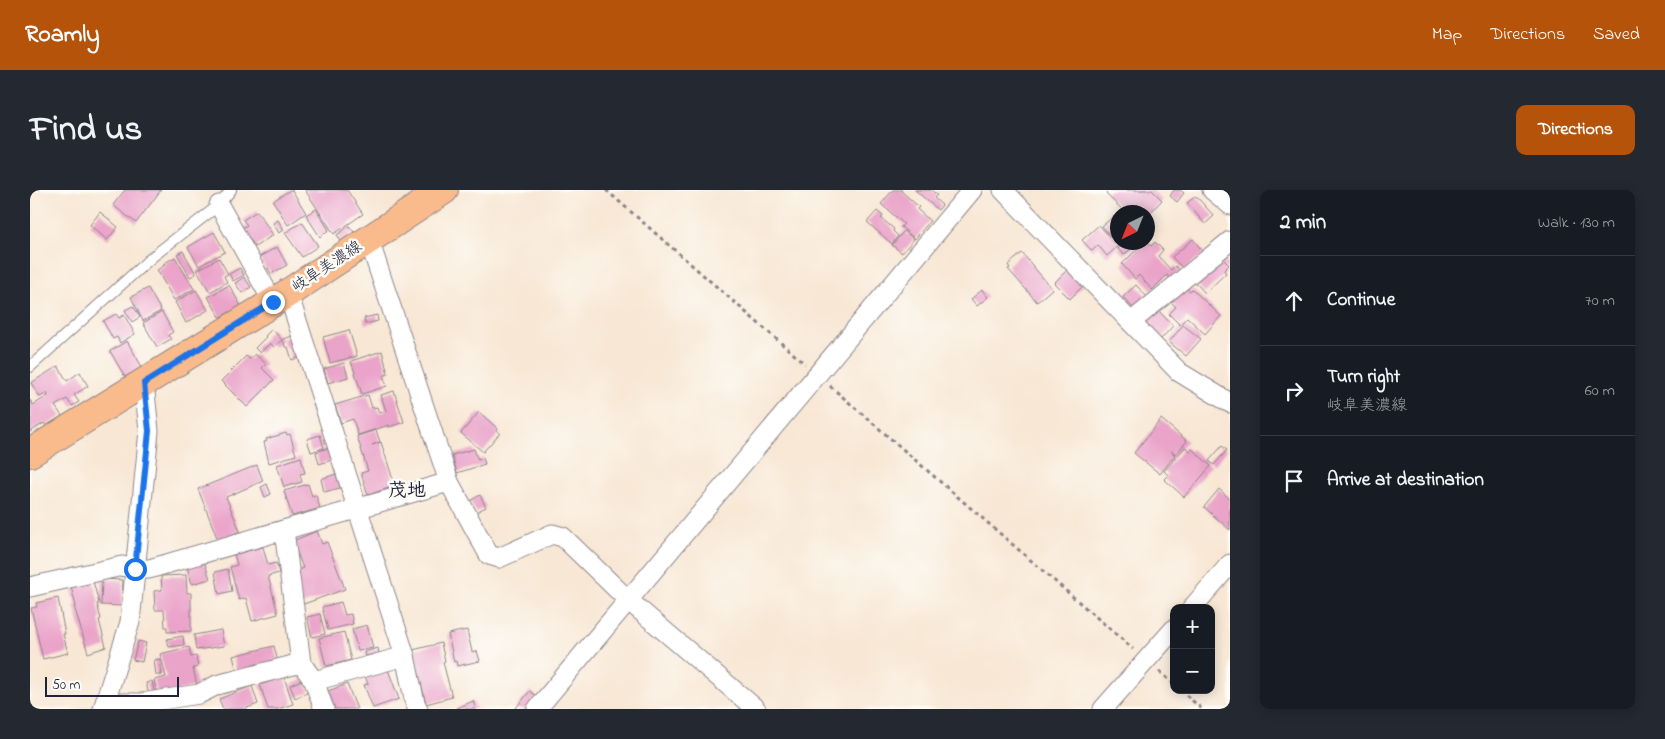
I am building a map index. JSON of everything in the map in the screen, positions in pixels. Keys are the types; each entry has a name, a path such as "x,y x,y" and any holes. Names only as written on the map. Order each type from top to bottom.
{"main road":[{"name":"岐阜美濃線","path":"30,453 280,298 444,190"}],"street":[{"path":"537,709 972,190"},
{"path":"1003,190 1180,372 1230,403"},
{"path":"1212,190 1230,205"},
{"path":"219,205 280,298 358,509 405,656 418,709"},
{"path":"369,240 449,482 489,555 499,558 552,534 563,538 628,600 756,709"},
{"path":"1131,322 1230,241"},
{"path":"144,383 149,431 130,622 104,706 199,702 217,685 301,663"},
{"path":"30,587 122,566 135,569 149,569 449,482"},
{"path":"284,530 301,663 314,681 324,709"},
{"path":"1195,604 1230,564"},
{"path":"1103,709 1170,633"},
{"path":"314,681 405,656"}],"lane":[{"path":"30,367 152,257 219,205 231,190"}],"path":[{"path":"606,190 1146,660"},
{"path":"1185,694 1202,709"}],"building":[{"path":"125,190 161,190 136,223 113,205"},
{"path":"292,190 306,213 288,225 273,201"},
{"path":"305,190 347,190 363,214 334,234"},
{"path":"893,190 902,190 919,207 917,209 930,221 915,239 901,227 904,224 881,204"},
{"path":"915,190 931,190 937,195 934,198 942,205 938,210"},
{"path":"1110,190 1152,190 1162,200 1155,208 1155,205 1118,205 1106,194"},
{"path":"1174,190 1180,190 1184,193 1177,202 1170,196"},
{"path":"1196,196 1214,216 1205,224 1187,203"},
{"path":"316,209 329,230 320,237 306,215"},
{"path":"257,211 273,235 255,247 242,228 247,225 243,220"},
{"path":"877,211 898,236 892,244 867,222"},
{"path":"100,212 118,227 107,240 90,225"},
{"path":"1110,219 1110,235 1102,226"},
{"path":"278,220 284,230 279,233 273,223"},
{"path":"302,222 318,246 302,257 285,233"},
{"path":"1099,225 1110,237 1110,250 1114,250 1107,256 1098,245 1092,251 1082,240"},
{"path":"349,226 354,232 341,241 337,235"},
{"path":"904,231 914,239 902,253 892,245"},
{"path":"214,232 225,252 199,266 188,247"},
{"path":"1193,239 1204,253 1184,270 1172,257"},
{"path":"1155,242 1163,250 1158,256 1171,270 1175,266 1181,271 1171,280 1167,275 1152,290 1139,275 1135,279 1122,264 1136,250 1155,250"},
{"path":"277,247 287,265 271,274 268,268 266,270 259,257"},
{"path":"1119,250 1130,250 1124,255"},
{"path":"183,251 196,274 190,277 177,254"},
{"path":"1022,253 1052,289 1037,302 1008,269 1010,268 1008,265"},
{"path":"175,257 194,289 174,300 157,270"},
{"path":"1221,257 1229,265 1224,270 1226,273 1205,293 1195,282"},
{"path":"219,258 228,274 224,276 227,282 210,292 197,270"},
{"path":"240,268 244,275 233,281 229,274"},
{"path":"1067,270 1083,286 1070,299 1054,283"},
{"path":"244,277 251,287 242,293 235,283"},
{"path":"229,285 241,306 220,317 208,297"},
{"path":"1136,285 1148,298 1135,310 1123,297"},
{"path":"1185,287 1190,291 1192,289 1221,316 1205,334 1187,317 1180,325 1169,314 1176,307 1171,302"},
{"path":"148,288 161,311 143,321 131,297"},
{"path":"196,290 208,310 186,323 175,302"},
{"path":"982,290 988,297 977,306 971,299"},
{"path":"133,306 140,317 132,322 125,310"},
{"path":"1158,310 1173,326 1160,340 1144,324"},
{"path":"162,312 173,332 168,335 171,339 157,347 143,323"},
{"path":"116,314 119,318 124,315 135,334 120,343 117,337 113,339 103,321"},
{"path":"377,315 378,321 365,324 364,318"},
{"path":"1183,325 1201,339 1186,356 1169,342"},
{"path":"272,329 282,340 274,347 270,343 260,353 255,348"},
{"path":"349,330 357,356 330,363 323,337"},
{"path":"293,336 300,357 292,360 283,339"},
{"path":"127,341 142,367 125,377 110,351"},
{"path":"382,351 388,374 383,376 387,386 362,394 351,361"},
{"path":"255,354 266,364 262,368 274,380 247,407 221,381 246,356 250,359"},
{"path":"344,363 348,377 328,383 324,369"},
{"path":"58,366 67,381 80,372 88,386 74,395 79,402 72,406 67,399 55,406 62,416 46,426 44,423 30,432 30,400 33,405 48,396 47,393 40,397 31,383"},
{"path":"394,391 404,422 358,435 353,419 341,423 335,405 368,395 372,408 377,407 379,413 386,411 381,395"},
{"path":"479,412 500,433 483,452 461,433"},
{"path":"1161,419 1187,441 1176,454 1171,451 1175,455 1160,474 1134,453"},
{"path":"376,430 380,442 372,445 381,442 395,486 368,495 361,473 368,471 357,436"},
{"path":"286,433 287,435 290,434 296,455 269,463 264,442 267,441 266,439"},
{"path":"320,435 324,448 311,452 307,439"},
{"path":"1222,446 1227,450 1214,465 1209,461"},
{"path":"1185,447 1190,451 1192,449 1211,466 1184,497 1164,479 1168,475 1164,471"},
{"path":"328,448 332,460 319,464 316,452"},
{"path":"474,449 478,460 483,458 485,464 457,473 452,455"},
{"path":"301,457 305,473 300,474 302,482 284,487 277,465"},
{"path":"257,465 263,481 226,497 240,531 218,540 198,489"},
{"path":"336,474 340,488 324,492 321,479"},
{"path":"267,484 271,494 265,497 261,487"},
{"path":"308,484 312,496 316,495 320,508 292,516 284,491"},
{"path":"1219,489 1230,499 1230,530 1204,507"},
{"path":"480,495 486,507 476,512 470,501"},
{"path":"317,531 322,544 327,542 345,589 301,605 296,571 303,568 294,545 296,544 295,540"},
{"path":"263,547 268,565 276,563 279,573 268,576 278,614 252,621 246,598 239,600 230,567 237,565 234,554"},
{"path":"204,561 210,579 192,584 187,566"},
{"path":"228,569 232,591 219,594 215,572"},
{"path":"186,575 187,593 191,593 191,631 167,632 164,610 155,610 154,591 162,590 161,576"},
{"path":"102,579 123,580 122,606 101,605"},
{"path":"93,581 99,603 97,604 101,619 99,620 106,647 88,653 74,606 76,606 71,587"},
{"path":"58,598 65,634 63,634 68,653 43,659 31,608 37,607 36,603"},
{"path":"341,602 345,615 351,614 353,624 328,630 322,607"},
{"path":"320,614 325,634 312,637 307,617"},
{"path":"367,625 373,648 358,651 352,629"},
{"path":"221,630 224,646 196,650 194,635"},
{"path":"467,630 472,652 477,651 480,661 457,666 456,661 454,662 448,634"},
{"path":"344,632 351,660 326,666 319,638"},
{"path":"183,636 184,645 169,647 167,639"},
{"path":"138,641 146,643 142,662 133,660"},
{"path":"441,643 445,661 443,662 452,697 426,704 413,650"},
{"path":"274,646 278,662 237,672 233,656"},
{"path":"189,647 191,657 196,656 198,667 193,668 197,686 158,695 154,680 166,677 160,654"},
{"path":"378,648 379,653 365,656 364,652"},
{"path":"160,659 162,675 156,675 154,660"},
{"path":"387,667 399,699 373,708 364,685 368,684 365,676"},
{"path":"284,677 293,704 278,709 268,709 260,685"},
{"path":"304,679 309,692 295,698 290,685"},
{"path":"152,681 155,694 149,695 146,683"},
{"path":"347,684 357,709 335,709 328,691"},
{"path":"252,686 258,704 244,709 223,709 219,699"},
{"path":"530,691 536,696 525,709 515,709"},
{"path":"473,701 476,709 455,709"}],"district":[{"name":"茂地","path":"407,491"}],"route":[{"path":"135,569 149,431 144,383 273,302"}]}
